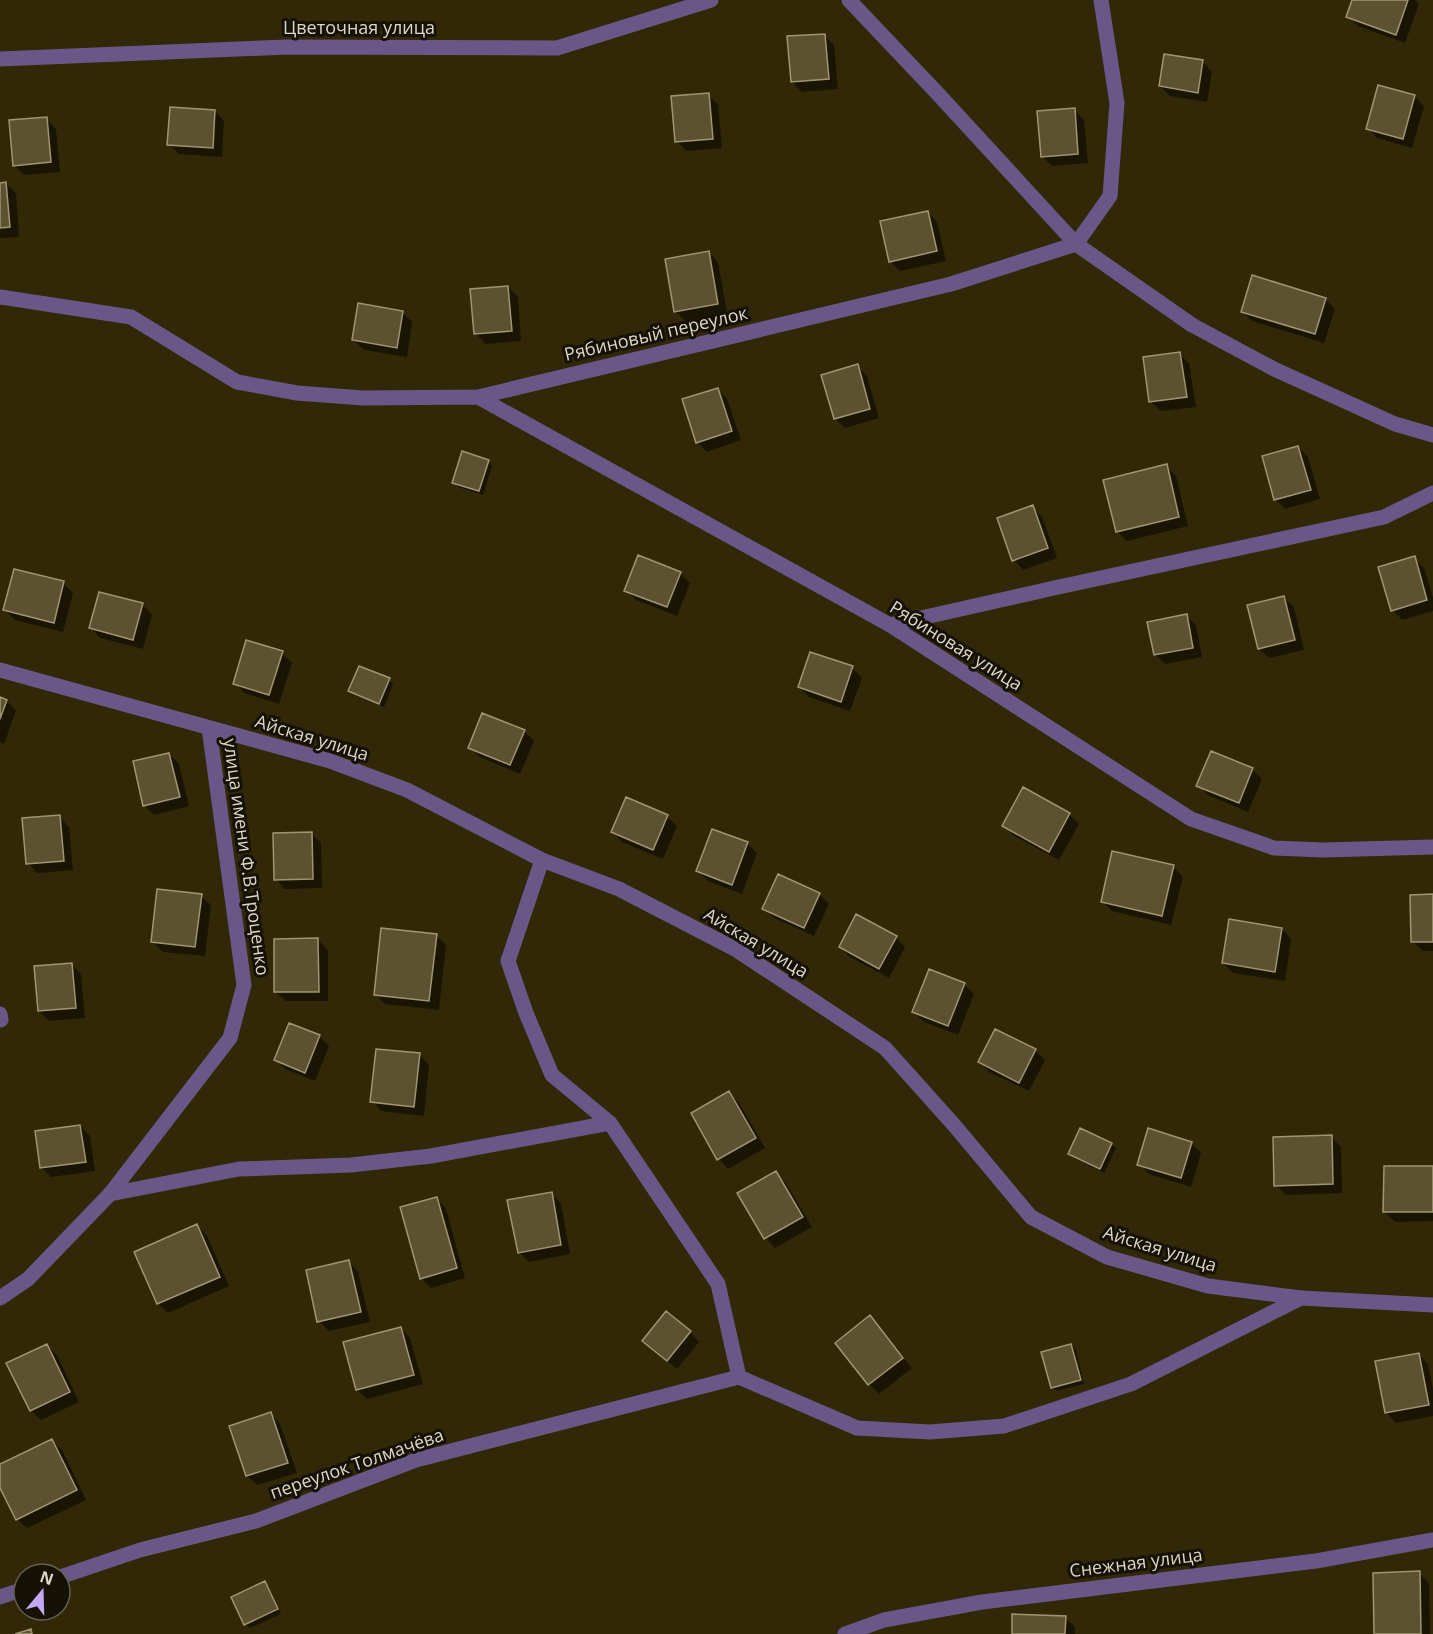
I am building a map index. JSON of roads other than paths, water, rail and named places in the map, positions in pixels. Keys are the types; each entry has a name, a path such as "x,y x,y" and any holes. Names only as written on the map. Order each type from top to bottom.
{"street":[{"name":"Цветочная улица","path":"0,59 287,47 557,48 711,0"},
{"path":"849,0 1076,244 1192,325 1223,342 1274,369 1395,424 1433,435"},
{"path":"1076,244 1110,196 1118,103 1101,0"},
{"name":"Рябиновый переулок","path":"0,297 131,317 237,382 297,393 363,398 478,397 951,284 1076,244"},
{"name":"Рябиновая улица","path":"478,397 890,625 1191,819 1274,848 1323,850 1433,847"},
{"path":"890,625 1384,517 1433,493"},
{"name":"Айская улица","path":"0,670 330,761 407,790 542,860 619,889 735,949 885,1048 954,1125 1031,1217 1107,1257 1208,1286 1301,1298 1433,1305"},
{"name":"улица имени Ф.В.Троценко","path":"0,1298 28,1279 110,1194 230,1038 244,985 209,728"},
{"path":"542,860 508,961 526,1013 552,1075 610,1123 718,1284 739,1377 858,1428 930,1432 1004,1426 1131,1384 1301,1298"},
{"path":"110,1194 238,1169 351,1165 431,1156 610,1123"},
{"name":"переулок Толмачёва","path":"72,1573 140,1550 256,1521 416,1460 739,1377"},
{"name":"Снежная улица","path":"845,1634 884,1620 982,1602 1316,1560 1433,1540"}]}
